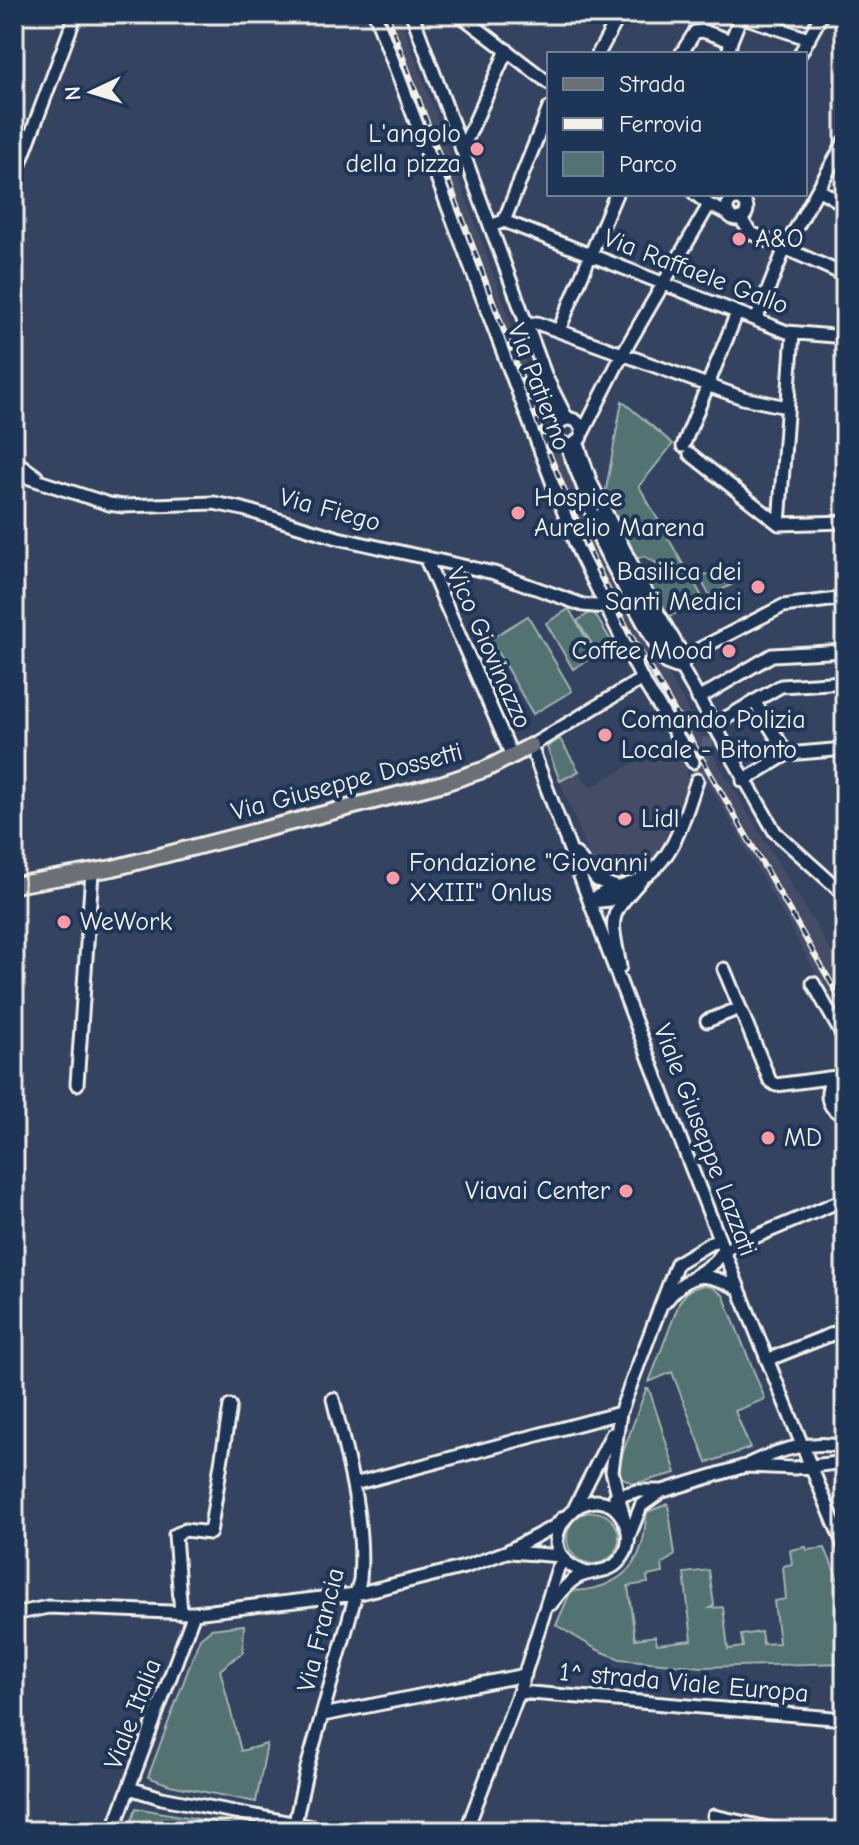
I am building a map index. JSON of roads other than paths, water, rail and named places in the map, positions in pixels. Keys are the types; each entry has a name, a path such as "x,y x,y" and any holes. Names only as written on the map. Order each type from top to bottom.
{"main road":[{"name":"Via Giuseppe Dossetti","path":"14,885 92,873 444,783 470,776 531,746"}],"street":[{"path":"14,180 76,14"},
{"name":"Via Patierno","path":"375,14 578,550 642,679 693,762"},
{"path":"412,14 528,326 546,377 549,402 565,421 578,422 575,440 601,543 666,663 683,663 783,606 845,598"},
{"path":"459,14 547,81"},
{"path":"599,52 620,14"},
{"path":"801,52 822,14"},
{"path":"728,52 741,16 809,39"},
{"path":"682,52 695,32 703,31 731,41"},
{"path":"462,150 507,50"},
{"path":"491,226 504,221 547,113"},
{"path":"756,320 785,248 844,144"},
{"path":"818,189 845,205"},
{"path":"559,330 615,196"},
{"path":"575,440 709,205 736,198 748,200 747,212 735,216 709,205 698,196"},
{"path":"736,198 728,209 751,233 845,275"},
{"name":"Via Raffaele Gallo","path":"504,221 793,333 845,337"},
{"path":"737,313 708,383 686,450 779,524 845,522"},
{"path":"528,326 537,323 743,398 787,407"},
{"path":"779,524 793,333"},
{"path":"565,421 557,436 575,440"},
{"path":"14,460 39,479"},
{"path":"14,473 39,479"},
{"name":"Via Fiego","path":"39,479 123,506 214,503 338,538 494,573 583,605 606,607"},
{"path":"588,488 607,533 670,653"},
{"path":"588,488 683,663 712,726 775,832 845,895"},
{"name":"Vico Giovinazzo","path":"425,557 512,756"},
{"path":"698,699 772,655 845,651"},
{"name":"Via Giuseppe Dossetti","path":"531,746 642,679"},
{"path":"712,726 781,686 845,682"},
{"path":"754,701 787,754"},
{"name":"Viale Giuseppe Lazzati","path":"531,746 719,1238 845,1548"},
{"path":"743,781 787,754 845,749"},
{"path":"624,992 613,928 614,914 621,901 670,850 697,780"},
{"path":"568,844 597,880 619,887"},
{"path":"77,1084 92,873"},
{"path":"590,902 600,893 642,878"},
{"path":"590,902 622,895 642,878"},
{"path":"724,969 770,1081 776,1085 841,1075"},
{"path":"813,983 845,1040"},
{"path":"707,1021 740,1008"},
{"path":"841,1075 828,1088 829,1102 837,1113 845,1116"},
{"path":"663,1305 675,1290 715,1262 724,1250 845,1199"},
{"path":"575,1507 619,1417 677,1263 719,1238"},
{"path":"695,1276 711,1276 739,1289"},
{"path":"767,1360 845,1329"},
{"name":"Via Francia","path":"295,1823 361,1565 354,1484 333,1399"},
{"path":"187,1613 175,1535 185,1530 210,1533 230,1406"},
{"path":"354,1484 619,1417"},
{"path":"619,1417 612,1462 628,1539"},
{"path":"599,1503 636,1491 663,1491 745,1466 773,1452 819,1443 845,1447"},
{"path":"745,1466 811,1467 845,1462"},
{"path":"547,1609 573,1579 610,1569 620,1561 641,1506 663,1491"},
{"path":"14,1614 48,1607 187,1613 356,1594 465,1567 506,1552 555,1526 575,1507 587,1502 599,1503 616,1511 626,1526"},
{"path":"564,1517 557,1536 563,1557 587,1573"},
{"path":"506,1552 563,1557"},
{"path":"466,1831 519,1692 563,1557"},
{"name":"Viale Italia","path":"113,1831 187,1613"},
{"path":"323,1715 525,1675"},
{"name":"1^ strada Viale Europa","path":"519,1692 845,1719"},
{"path":"129,1788 162,1798 333,1831"},
{"path":"714,1816 782,1831"}],"tunnel":[{"path":"697,780 708,741 705,717"}],"railway":[{"path":"387,14 549,453 591,555 630,634 845,1007"}],"place":[{"name":"L'angolo della pizza","path":"477,149"},
{"name":"A&O","path":"739,239"},
{"name":"Hospice Aurelio Marena","path":"518,513"},
{"name":"Basilica dei Santi Medici","path":"758,587"},
{"name":"Coffee Mood","path":"729,651"},
{"name":"Comando Polizia Locale - Bitonto","path":"605,735"},
{"name":"Lidl","path":"625,819"},
{"name":"Fondazione \"Giovanni XXIII\" Onlus","path":"393,878"},
{"name":"WeWork","path":"64,922"},
{"name":"MD","path":"768,1138"},
{"name":"Viavai Center","path":"626,1191"}]}
